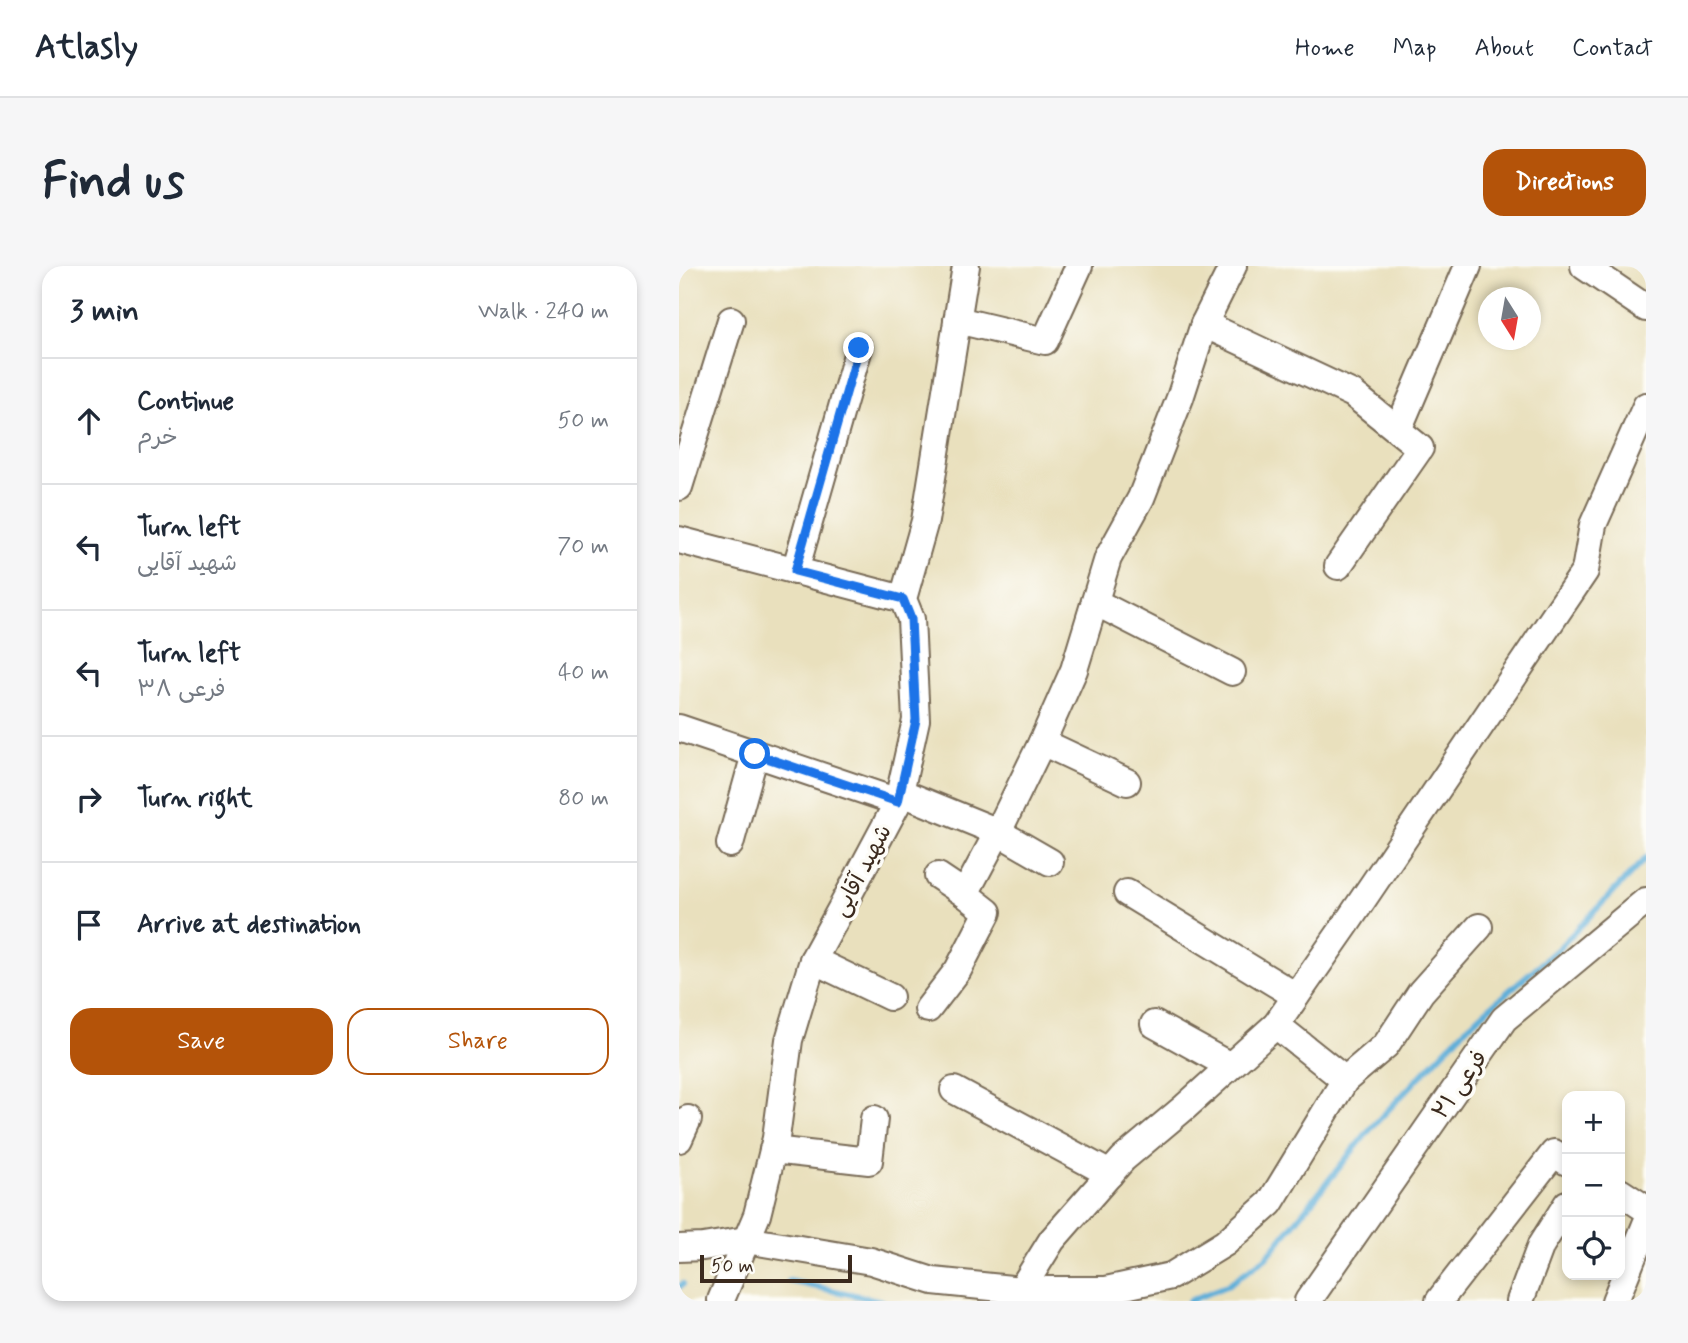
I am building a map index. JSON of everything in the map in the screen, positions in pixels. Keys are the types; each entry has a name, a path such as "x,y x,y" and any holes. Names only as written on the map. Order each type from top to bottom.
{"street":[{"path":"679,540 903,599 925,521 966,266"},
{"path":"957,320 1045,341 1079,266"},
{"path":"965,894 1042,742 1074,670 1108,558 1141,498 1180,398 1203,324 1233,266"},
{"path":"1398,430 1468,266"},
{"path":"1584,266 1646,308"},
{"path":"679,487 731,320"},
{"path":"1203,324 1353,394 1420,448 1338,566"},
{"path":"795,571 859,348"},
{"path":"1021,1290 1052,1240 1123,1159 1276,1025 1585,571 1593,525 1646,406"},
{"name":"شهید آقایی","path":"726,1301 757,1215 776,1138 789,1040 813,960 899,797 916,720 911,619 903,599"},
{"path":"1095,602 1232,672"},
{"path":"679,728 899,797 998,832 1050,862"},
{"path":"1042,742 1127,782"},
{"path":"730,844 755,754"},
{"path":"928,1009 958,970 988,912 938,876"},
{"path":"1127,893 1296,996"},
{"name":"فرعی ۲۱","path":"1308,1301 1504,1019 1646,901"},
{"path":"679,1248 746,1240 871,1261 933,1281 1021,1290 1106,1290 1171,1276 1225,1243 1271,1203 1345,1080 1386,1045 1421,992 1479,927"},
{"path":"813,960 890,997"},
{"path":"1154,1024 1230,1066"},
{"path":"1276,1025 1345,1080"},
{"path":"954,1090 1110,1174"},
{"path":"773,1150 869,1161 874,1119"},
{"path":"1439,1301 1554,1153 1562,1159"},
{"path":"1625,1195 1646,1209"},
{"path":"1520,1301 1541,1245 1562,1212"},
{"path":"1615,1301 1646,1224"}],"waterway":[{"path":"1189,1301 1226,1286 1266,1258 1371,1128 1468,1026 1559,948 1646,858"},
{"path":"789,1281 882,1301"},
{"path":"679,1287 683,1284"}],"route":[{"path":"755,754 898,802 916,720 911,619 903,599 795,571 859,348"}]}
